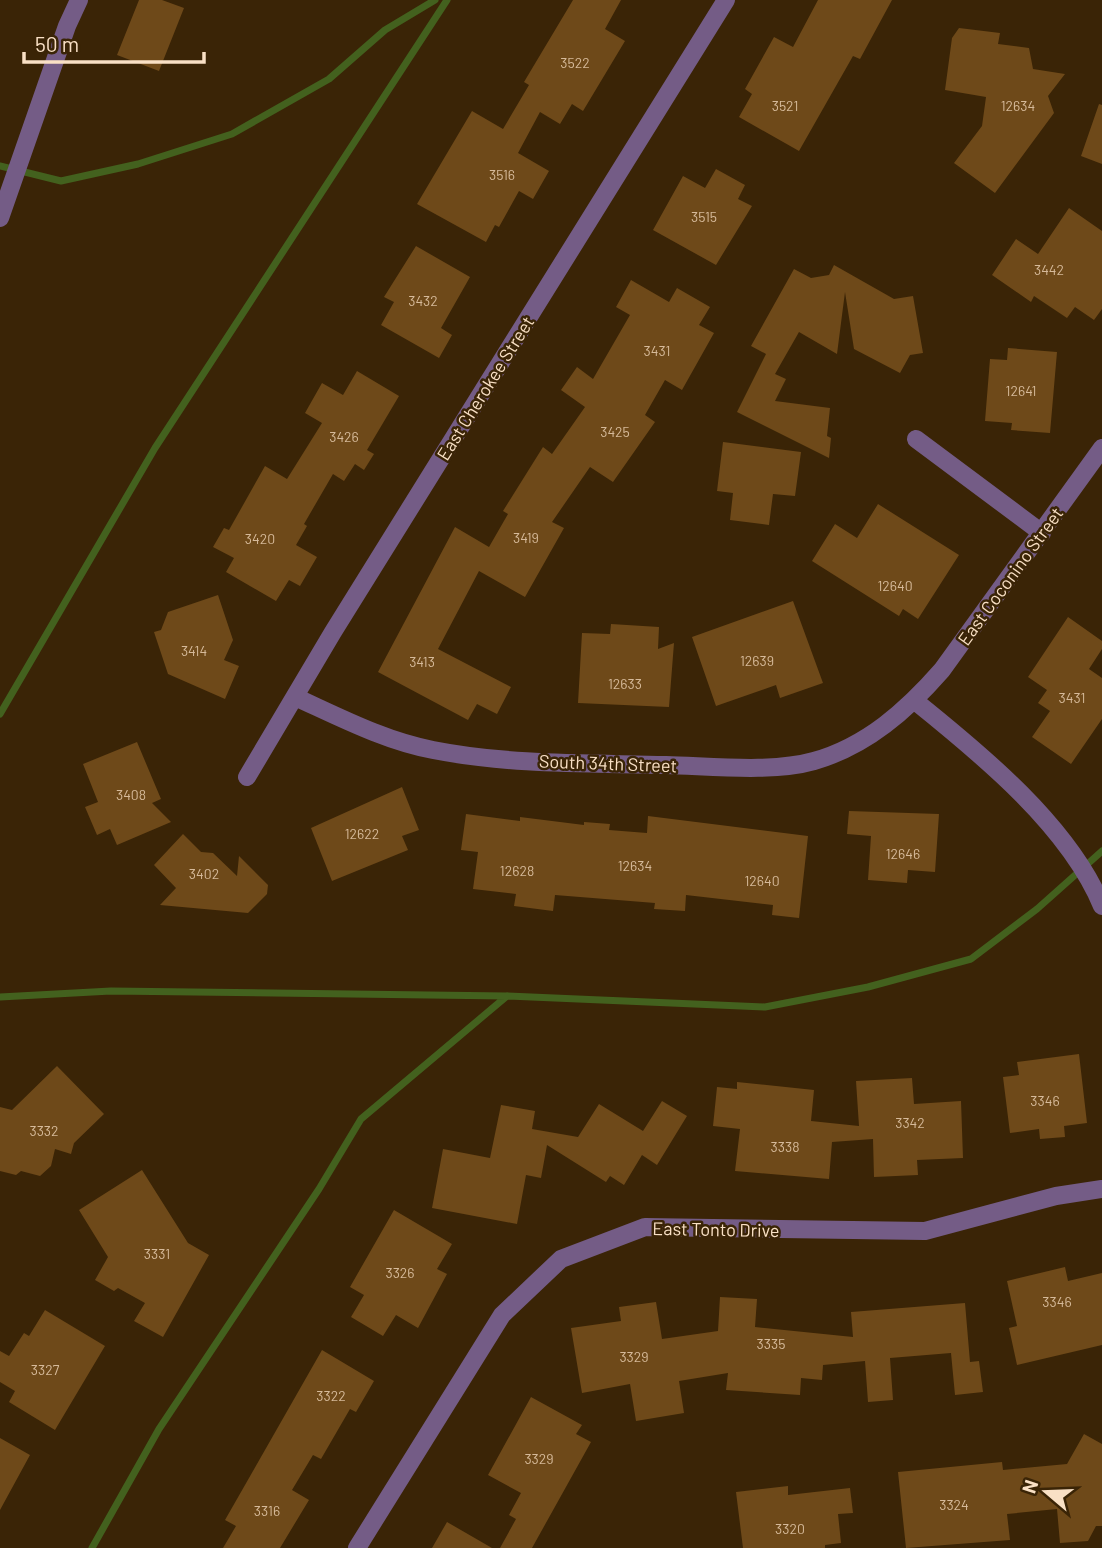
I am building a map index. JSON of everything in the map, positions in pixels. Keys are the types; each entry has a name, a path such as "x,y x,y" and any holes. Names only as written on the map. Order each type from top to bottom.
{"street":[{"path":"0,218 67,26 79,0"},
{"name":"East Cherokee Street","path":"247,777 726,0"},
{"path":"916,439 1042,533"},
{"name":"East Coconino Street","path":"915,701 942,670 1102,448"},
{"name":"South 34th Street","path":"295,697 397,741 433,750 517,761 747,768 813,761 867,738 915,701"},
{"path":"915,701 1016,789 1061,840 1100,902"},
{"name":"East Tonto Drive","path":"357,1548 502,1315 561,1259 645,1227 925,1231 1056,1196 1102,1189"}],"building":[{"path":"139,0 162,0 184,8 159,71 117,55"},
{"path":"573,0 621,0 605,29 625,41 583,111 572,104 560,124 540,112 518,153 549,171 533,199 519,191 499,227 495,225 486,242 417,204 472,111 503,129 529,85 524,82"},
{"path":"818,0 892,0 860,59 853,56 799,151 739,117 752,94 745,89 774,37 793,47"},
{"path":"959,28 1000,33 998,44 1029,48 1033,69 1065,74 1048,96 1054,113 995,193 954,163 982,126 986,97 945,90 952,38"},
{"path":"1099,104 1102,105 1102,164 1081,156"},
{"path":"716,169 745,185 738,199 752,206 716,265 653,230 683,176 705,188"},
{"path":"1069,208 1102,231 1102,309 1094,320 1075,307 1067,318 1034,296 1031,302 992,275 1016,239 1038,254"},
{"path":"416,246 470,277 441,328 452,335 439,358 381,325 394,302 384,297"},
{"path":"834,265 894,299 913,296 923,353 910,355 900,373 854,349 845,292 837,354 799,332 775,374 786,379 775,401 830,408 827,436 831,438 829,458 737,412 766,354 751,346 794,269 811,278 829,275"},
{"path":"631,280 669,302 677,288 710,307 699,325 714,333 682,390 665,380 645,415 655,422 613,482 590,467 552,522 564,528 525,597 479,571 438,649 511,687 497,714 477,704 468,720 378,672 455,527 489,547 508,514 503,511 543,447 552,454 585,407 561,390 577,367 593,379 630,315 616,307"},
{"path":"1008,348 1057,352 1050,433 1011,430 1012,423 985,421 990,359 1007,360"},
{"path":"357,371 399,396 367,450 374,454 364,470 355,464 344,481 333,474 304,524 307,526 296,545 317,557 300,586 289,580 276,601 226,572 234,558 213,547 224,528 229,530 265,466 287,479 322,423 305,413 322,383 343,395"},
{"path":"723,442 801,452 795,496 773,494 769,525 730,520 733,493 717,491"},
{"path":"878,504 959,555 918,619 903,609 899,616 812,561 835,524 857,538"},
{"path":"218,595 233,640 224,660 239,666 225,699 168,674 154,632 161,630 168,612"},
{"path":"793,601 823,683 780,698 776,685 716,706 692,637"},
{"path":"1068,617 1102,641 1102,649 1089,669 1102,678 1102,719 1071,764 1032,737 1050,711 1038,703 1047,690 1028,677"},
{"path":"611,624 659,627 658,649 674,643 669,707 578,703 582,633 610,634"},
{"path":"137,742 161,799 152,803 171,822 117,845 110,829 97,835 85,807 98,802 83,764"},
{"path":"402,787 419,830 402,836 408,850 332,881 311,828"},
{"path":"849,811 939,814 935,872 908,870 907,883 868,880 871,836 847,834"},
{"path":"466,814 520,821 520,817 584,825 584,822 610,824 609,830 647,833 648,816 808,836 799,918 772,915 773,905 686,895 685,911 654,909 655,903 555,895 553,911 514,906 516,894 473,889 478,852 461,850"},
{"path":"183,834 201,852 213,853 237,876 239,856 268,885 267,894 248,913 160,905 176,888 154,865"},
{"path":"1079,1054 1087,1123 1064,1126 1065,1137 1040,1139 1039,1129 1010,1133 1003,1077 1019,1075 1017,1062"},
{"path":"57,1066 104,1114 74,1143 71,1154 55,1149 51,1166 40,1176 21,1171 16,1175 0,1171 0,1107 12,1110"},
{"path":"912,1078 914,1104 961,1101 963,1158 917,1160 918,1175 874,1177 873,1139 832,1142 829,1179 735,1171 740,1129 713,1126 717,1087 737,1089 737,1082 814,1090 811,1121 859,1126 856,1081"},
{"path":"662,1101 687,1116 657,1165 642,1155 624,1185 610,1176 606,1182 547,1145 541,1178 526,1175 517,1224 432,1208 443,1149 490,1158 501,1105 535,1111 532,1129 578,1137 599,1104 643,1131"},
{"path":"142,1170 188,1243 209,1255 163,1337 134,1321 145,1303 118,1288 114,1291 95,1280 108,1257 79,1210"},
{"path":"394,1210 452,1244 437,1269 447,1274 418,1328 396,1315 383,1336 351,1317 364,1295 350,1287"},
{"path":"1065,1267 1068,1281 1102,1273 1102,1345 1017,1365 1009,1328 1017,1326 1007,1281"},
{"path":"720,1297 757,1299 755,1327 853,1337 851,1312 965,1303 970,1362 979,1361 983,1392 955,1395 951,1353 890,1358 893,1400 868,1402 865,1361 823,1365 822,1380 801,1378 800,1395 726,1390 728,1373 679,1381 684,1413 636,1421 630,1384 582,1393 571,1328 621,1321 619,1307 656,1302 662,1339 718,1331"},
{"path":"45,1310 105,1346 55,1430 9,1402 15,1391 0,1382 0,1351 9,1356 24,1333 29,1336"},
{"path":"322,1350 374,1381 356,1412 350,1409 321,1459 313,1455 292,1490 309,1500 280,1548 223,1548 236,1526 225,1520"},
{"path":"531,1397 582,1425 576,1434 591,1442 532,1548 500,1548 516,1519 509,1515 521,1493 488,1475"},
{"path":"1084,1434 1102,1444 1102,1526 1096,1526 1088,1541 1060,1543 1057,1509 1007,1514 1010,1540 906,1548 898,1472 1002,1462 1003,1470 1067,1464"},
{"path":"0,1438 30,1455 0,1510"},
{"path":"788,1486 788,1495 850,1488 853,1513 838,1514 841,1543 825,1545 825,1548 743,1548 736,1492"},
{"path":"447,1522 492,1548 432,1548"}],"waterway":[{"path":"0,166 61,181 138,164 232,134 329,79 385,30 435,0"},
{"path":"0,714 155,448 447,0"},
{"path":"0,997 111,991 507,996 765,1007 868,987 971,959 1037,909 1102,851"},
{"path":"92,1548 159,1429 319,1189 361,1119 507,996"}]}
